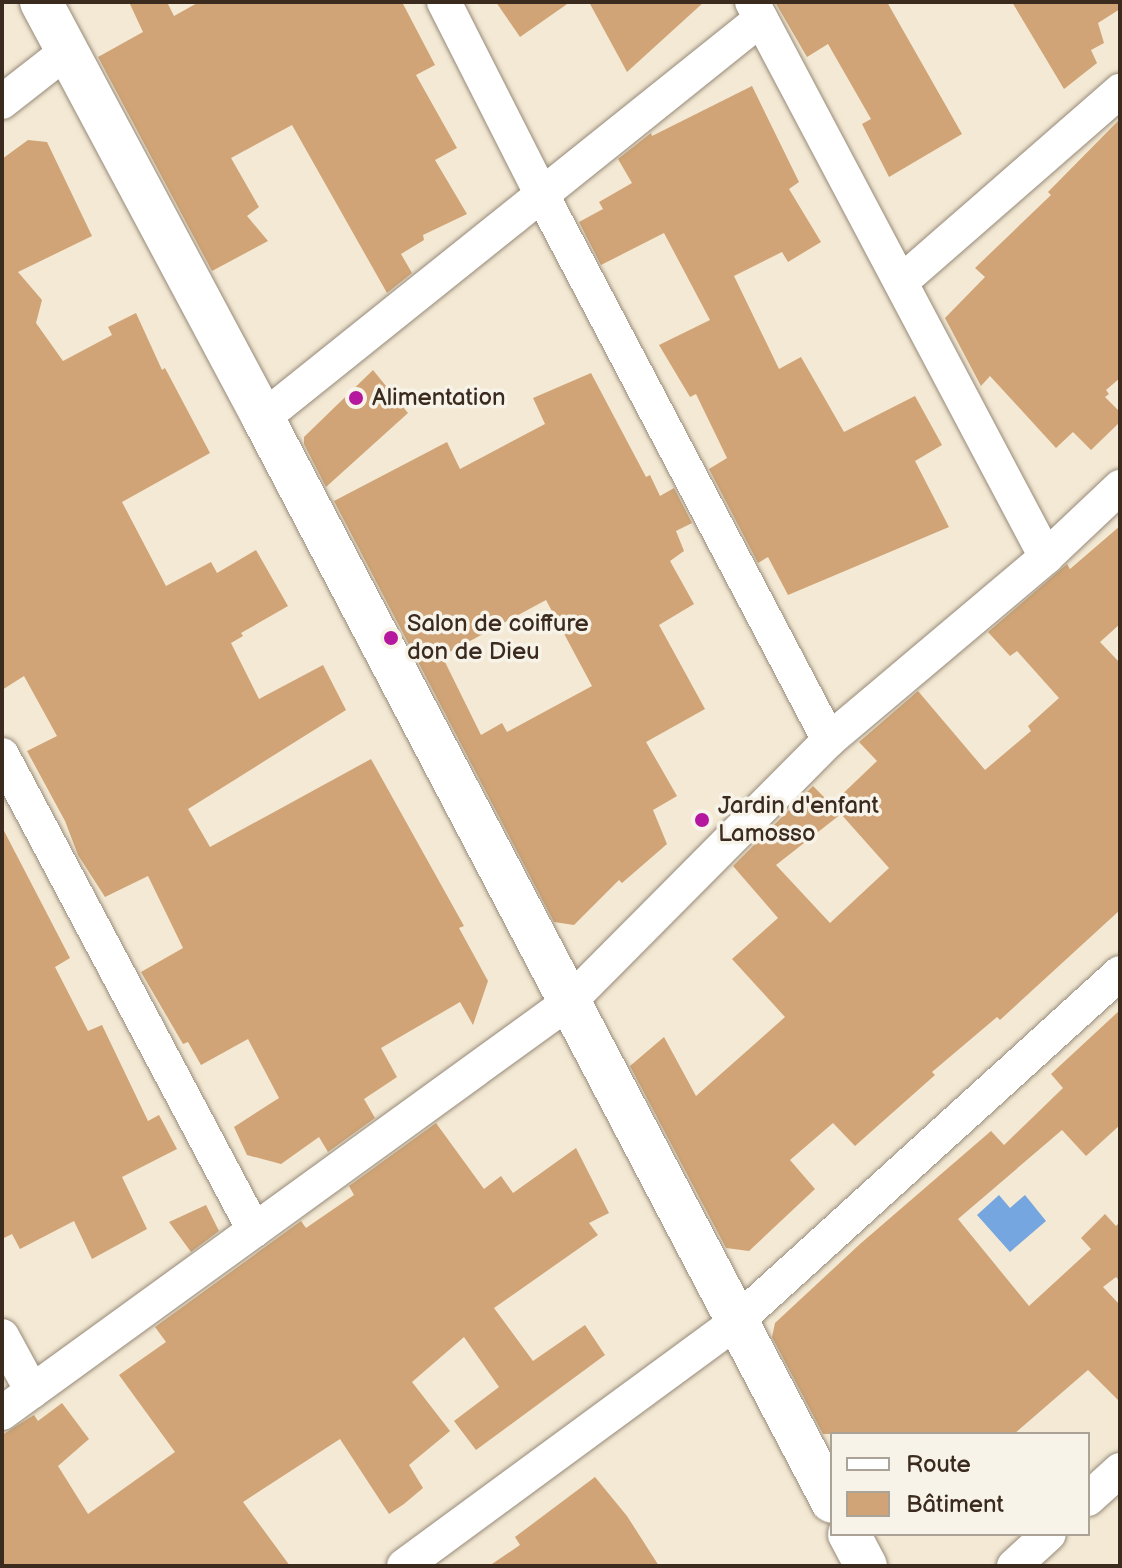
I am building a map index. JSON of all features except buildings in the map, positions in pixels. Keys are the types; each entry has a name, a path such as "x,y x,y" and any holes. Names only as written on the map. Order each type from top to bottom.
{"street":[{"path":"41,2 830,1498"},
{"path":"444,2 829,740"},
{"path":"263,418 542,195 757,10 1046,557"},
{"path":"2,102 67,51"},
{"path":"901,282 1120,91"},
{"path":"2,1413 569,1002 829,740 1046,557 1120,487"},
{"path":"2,755 254,1230"},
{"path":"404,1566 737,1321 1120,973"},
{"path":"2,1336 32,1391"},
{"path":"1090,1497 1120,1470"},
{"path":"850,1536 866,1566"},
{"path":"1014,1566 1047,1536"}],"water":[{"path":"999,1195 1010,1208 1025,1195 1046,1221 1010,1252 977,1215"}],"place":[{"name":"Alimentation","path":"356,398"},
{"name":"Salon de coiffure don de Dieu","path":"391,638"},
{"name":"Jardin d'enfant Lamosso","path":"702,820"}]}
